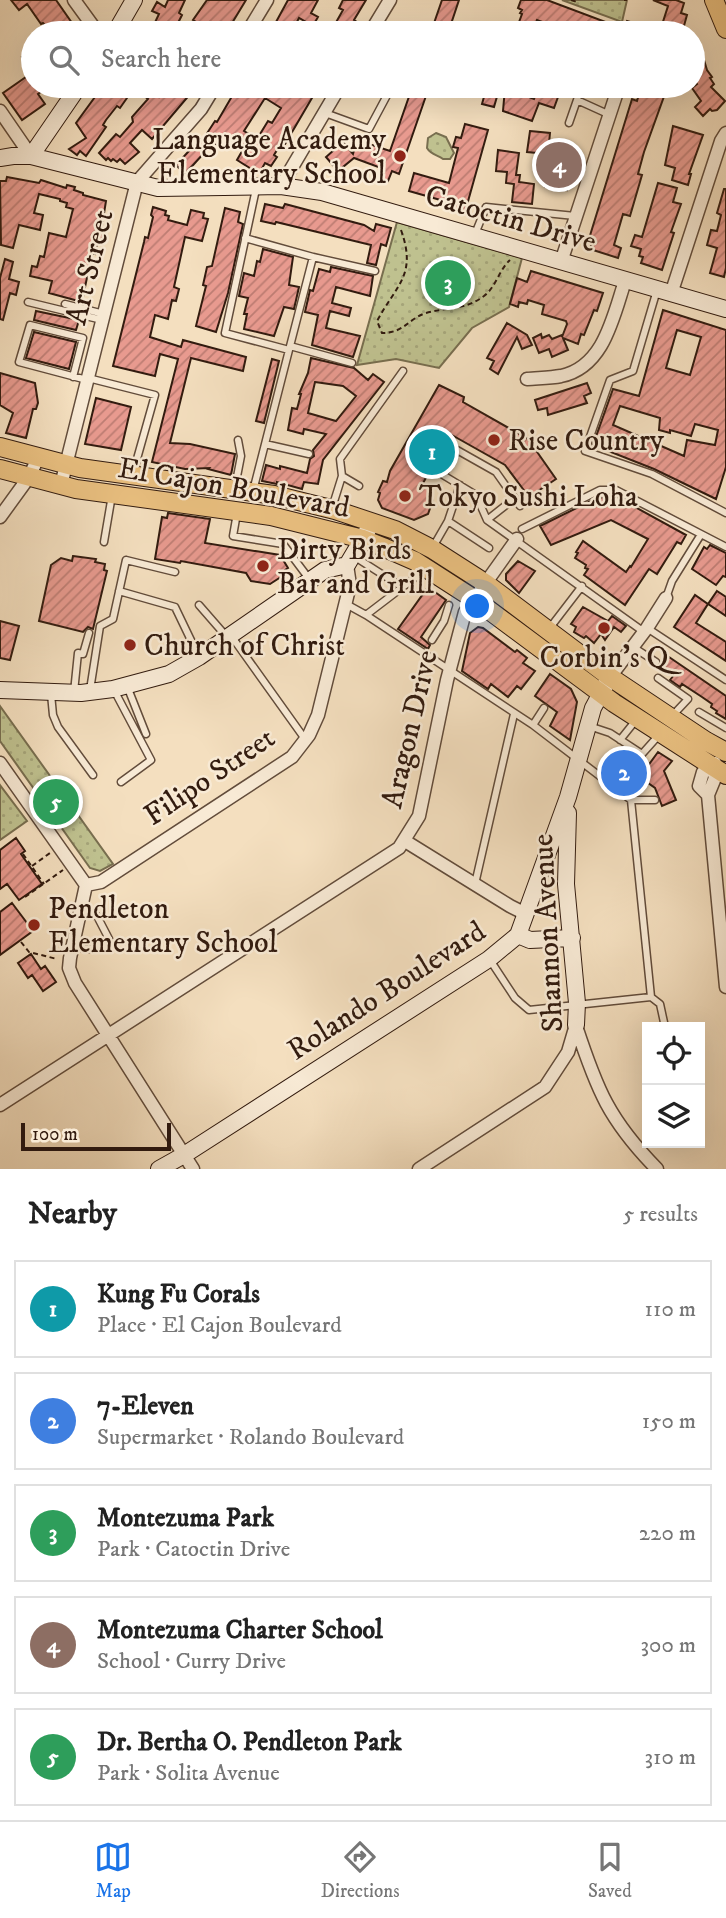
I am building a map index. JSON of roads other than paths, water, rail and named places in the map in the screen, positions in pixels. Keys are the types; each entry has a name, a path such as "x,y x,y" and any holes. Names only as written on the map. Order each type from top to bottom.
{"main road":[{"path":"715,0 726,29"},
{"name":"El Cajon Boulevard","path":"0,447 66,465 243,491 332,510 396,530 485,583 610,677 671,718 712,732 724,752"},
{"name":"El Cajon Boulevard","path":"0,468 61,485 271,516 363,539 415,561 474,599 601,693 719,771"}],"street":[{"path":"74,0 89,21"},
{"path":"122,21 134,0"},
{"path":"255,21 268,0"},
{"path":"377,21 390,0"},
{"path":"0,111 31,156 71,98"},
{"name":"Art Street","path":"61,485 137,182 208,98"},
{"path":"281,186 333,98"},
{"path":"561,262 615,98"},
{"path":"664,292 726,133"},
{"name":"Catoctin Drive","path":"0,158 31,156 158,188 281,186 322,192 726,309"},
{"path":"527,379 562,376 587,364 606,338 625,281"},
{"path":"0,517 29,477 37,458"},
{"name":"Filipo Street","path":"86,885 101,882 292,757 306,739 318,715 350,585 350,561 372,522"},
{"name":"Aragon Drive","path":"0,1105 399,848 419,816 449,670 465,612 519,534"},
{"path":"0,690 51,694 82,693 120,687 169,674 199,657 325,570 350,561"},
{"path":"610,677 646,630 666,598"},
{"name":"Rolando Boulevard","path":"159,1169 189,1162 489,959 518,935 568,797 593,708 610,677"},
{"path":"724,752 708,795 726,987"},
{"path":"0,763 86,885 69,968 75,984 189,1162"},
{"name":"Shannon Avenue","path":"568,797 566,884 577,1006 576,1026 606,1106 617,1124 657,1169"},
{"path":"405,841 526,914"},
{"path":"518,935 530,940 572,938"},
{"path":"419,1169 545,1087 568,1052 576,1026"},
{"path":"637,1169 646,1157"}],"lane":[{"path":"324,113 369,129 386,98"},
{"path":"569,123 577,100 610,115"},
{"path":"256,187 225,333 352,363"},
{"path":"474,236 486,207 576,216"},
{"path":"245,239 374,271"},
{"path":"243,491 265,444 313,257"},
{"path":"664,292 633,370 610,380 585,451 652,474 726,513"},
{"path":"28,302 103,317"},
{"path":"65,304 103,317"},
{"path":"73,377 83,338 30,325 19,362 73,377 155,395 132,474"},
{"path":"332,510 342,476 340,459 403,371"},
{"path":"238,440 243,491"},
{"path":"265,444 309,454"},
{"path":"520,506 495,472 457,450 443,475 477,495 487,520 519,534 582,586 726,680"},
{"path":"342,476 359,485"},
{"path":"432,549 448,522 460,485"},
{"path":"519,534 600,490 616,490 700,536 711,538 726,547"},
{"path":"104,542 112,493"},
{"path":"487,520 515,498"},
{"path":"237,511 233,536 283,544 310,580"},
{"path":"448,522 489,548"},
{"path":"666,598 672,582 700,536"},
{"path":"82,693 100,625 113,618 126,560 175,572"},
{"path":"350,561 402,587"},
{"path":"366,615 426,569"},
{"path":"548,630 582,586"},
{"path":"119,590 175,607 199,657"},
{"path":"346,604 533,725 631,800 655,800"},
{"path":"199,605 229,636 306,739"},
{"path":"432,640 449,605"},
{"path":"443,621 461,628"},
{"path":"82,693 78,653 83,654 89,633"},
{"path":"633,647 656,662"},
{"path":"658,678 688,699 671,718"},
{"path":"120,687 146,734"},
{"path":"120,687 151,760 121,782"},
{"path":"51,694 53,715 58,727 93,775"},
{"path":"533,725 544,708"},
{"path":"699,712 712,732 726,728"},
{"path":"475,884 514,714"},
{"path":"620,740 637,718"},
{"path":"589,726 611,733 642,754 660,734"},
{"path":"631,800 651,997"},
{"path":"72,948 90,949 109,939 97,916 79,914"},
{"path":"489,959 524,1009 537,1011 651,997 660,1004 664,1022"}],"place":[{"name":"Language Academy Elementary School","path":"400,156"},
{"name":"Montezuma Charter School","path":"559,165"},
{"name":"Montezuma Park","path":"448,283"},
{"name":"Rise Country","path":"494,440"},
{"name":"Kung Fu Corals","path":"432,452"},
{"name":"Tokyo Sushi Loha","path":"405,496"},
{"name":"Dirty Birds Bar and Grill","path":"263,566"},
{"name":"Corbin's Q","path":"604,628"},
{"name":"Church of Christ","path":"130,645"},
{"name":"7-Eleven","path":"624,773"},
{"name":"Dr. Bertha O. Pendleton Park","path":"56,802"},
{"name":"Pendleton Elementary School","path":"34,925"}]}
